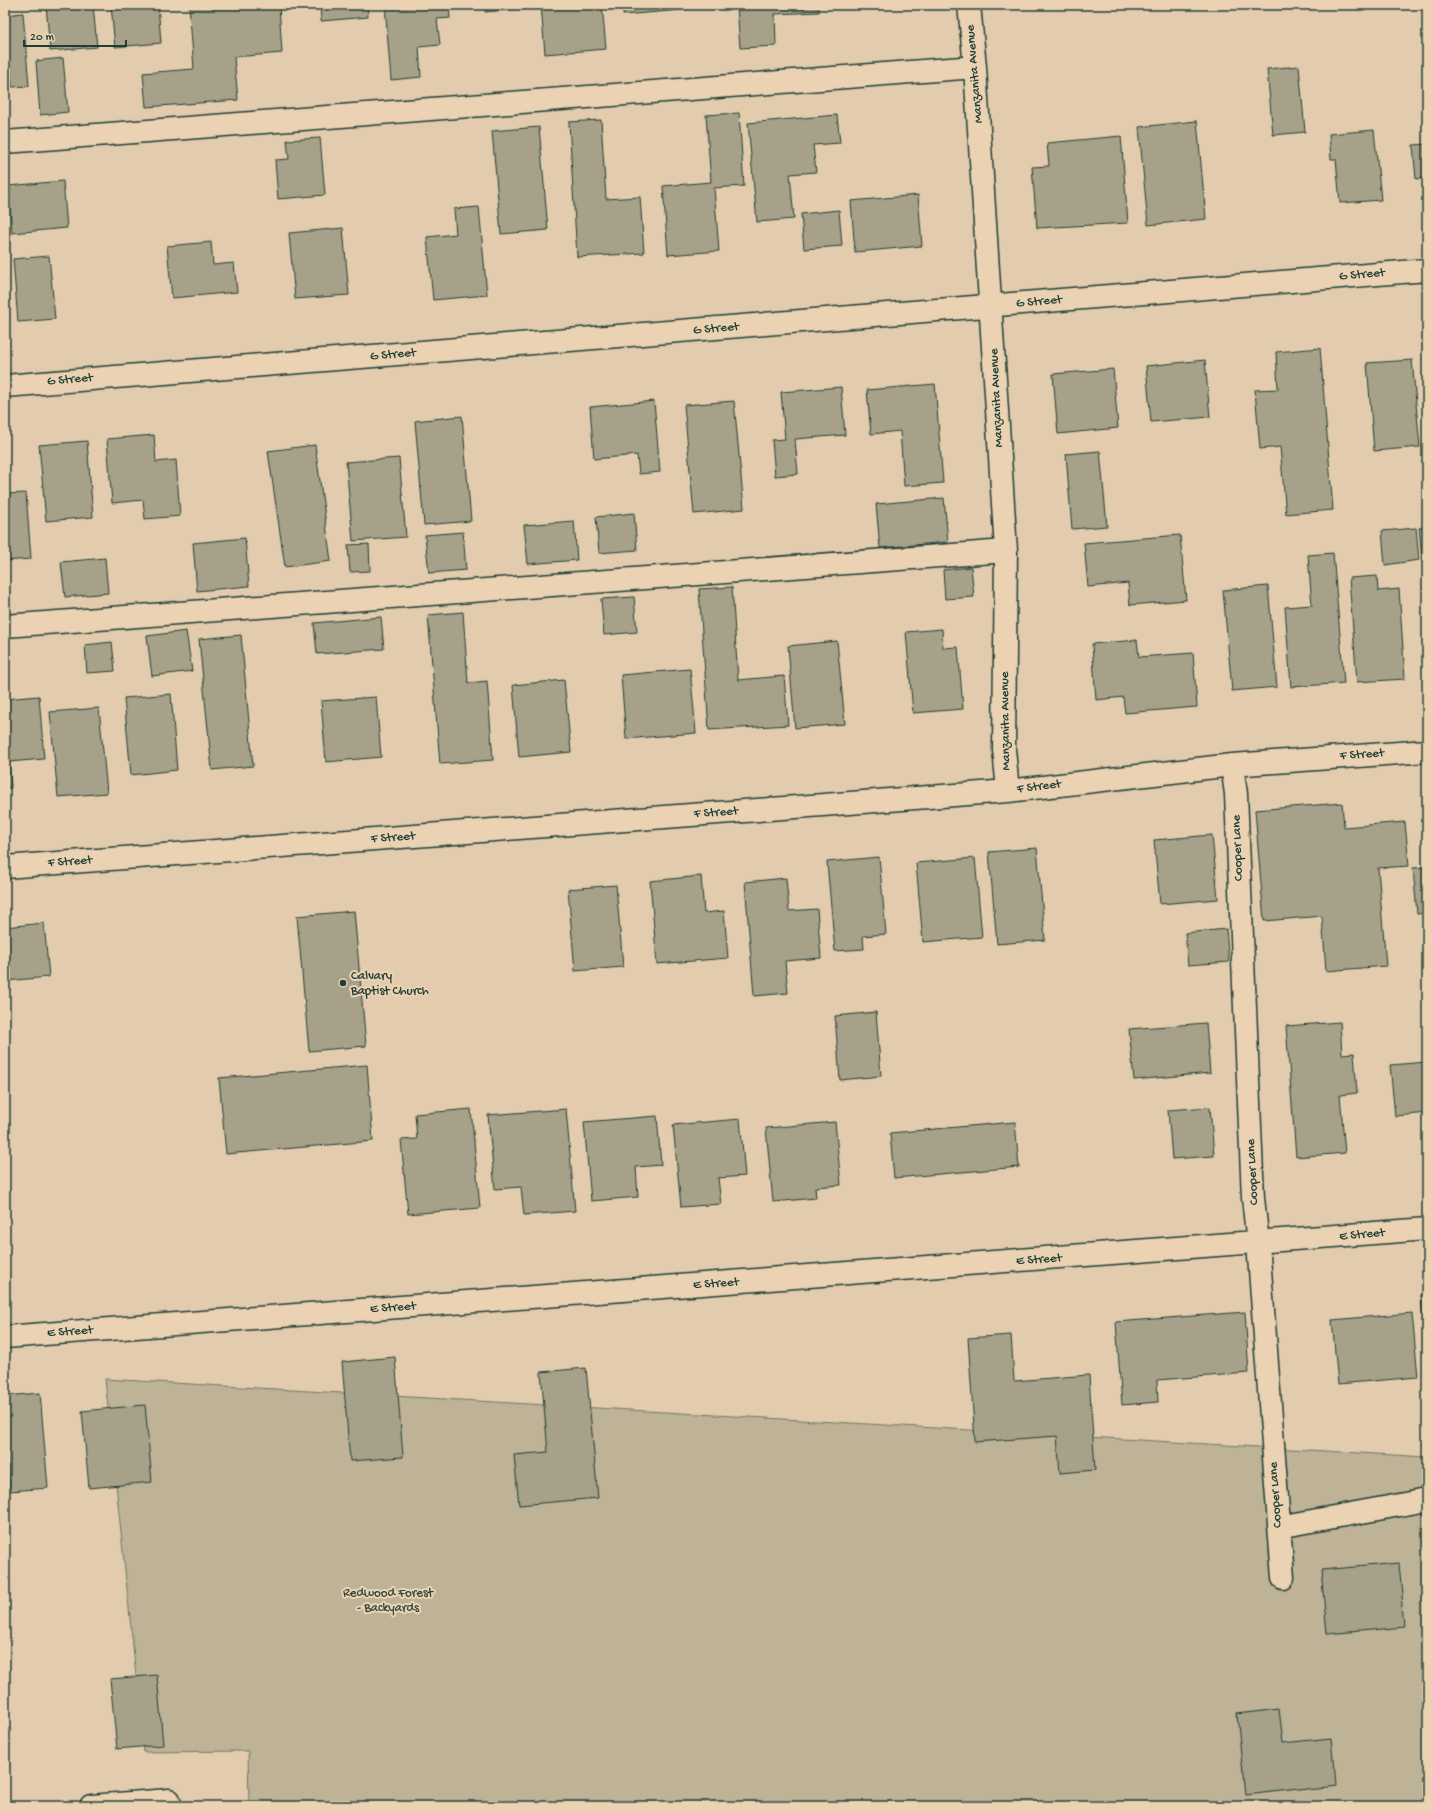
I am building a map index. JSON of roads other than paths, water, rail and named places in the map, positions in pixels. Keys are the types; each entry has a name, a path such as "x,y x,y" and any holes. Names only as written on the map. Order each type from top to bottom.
{"street":[{"name":"Manzanita Avenue","path":"969,5 975,67 992,306 1006,551 1004,749 1008,791"},
{"path":"5,142 975,67"},
{"name":"G Street","path":"5,386 1427,270"},
{"path":"5,626 1006,551"},
{"name":"F Street","path":"5,867 1008,791 1232,765 1427,751"},
{"name":"Cooper Lane","path":"1232,765 1236,794 1253,1190 1283,1578"},
{"name":"E Street","path":"5,1337 1427,1229"},
{"path":"1279,1527 1427,1500"},
{"path":"91,1806 169,1800"}],"place":[{"name":"Calvary Baptist Church","path":"343,983"}],"park label":[{"name":"Redwood Forest - Backyards","path":"388,1600"}]}
